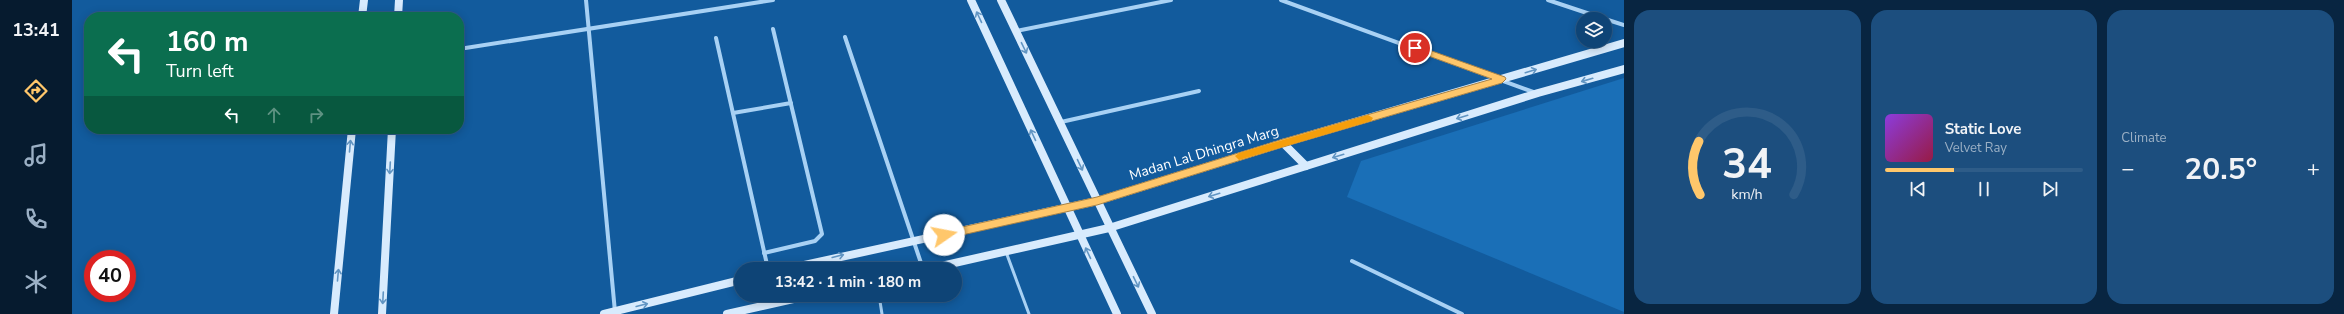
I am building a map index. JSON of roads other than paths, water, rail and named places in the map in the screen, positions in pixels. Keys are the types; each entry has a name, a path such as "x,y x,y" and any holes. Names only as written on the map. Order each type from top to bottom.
{"street":[{"path":"363,12 364,0"},
{"path":"398,0 398,12"},
{"path":"586,0 615,313"},
{"path":"464,48 773,0"},
{"path":"971,0 1116,314"},
{"path":"1001,0 1152,314"},
{"path":"1016,31 1171,0"},
{"path":"1281,0 1538,93"},
{"path":"1548,0 1584,12"},
{"path":"1612,22 1624,26"},
{"path":"764,253 815,241 822,234 774,29"},
{"path":"845,37 920,262"},
{"path":"716,38 766,262"},
{"name":"Madan Lal Dhingra Marg","path":"815,262 1097,201 1283,143 1624,43"},
{"path":"958,262 1110,228 1538,93 1624,69"},
{"path":"1061,122 1199,91"},
{"path":"733,113 791,103"},
{"path":"334,314 352,134"},
{"path":"382,314 392,134"},
{"path":"1283,143 1306,166"},
{"path":"1352,261 1462,314"},
{"path":"604,314 615,313 734,282"},
{"path":"727,314 765,302"}],"lane":[{"path":"1006,251 1029,314"},
{"path":"880,302 882,314"}]}
